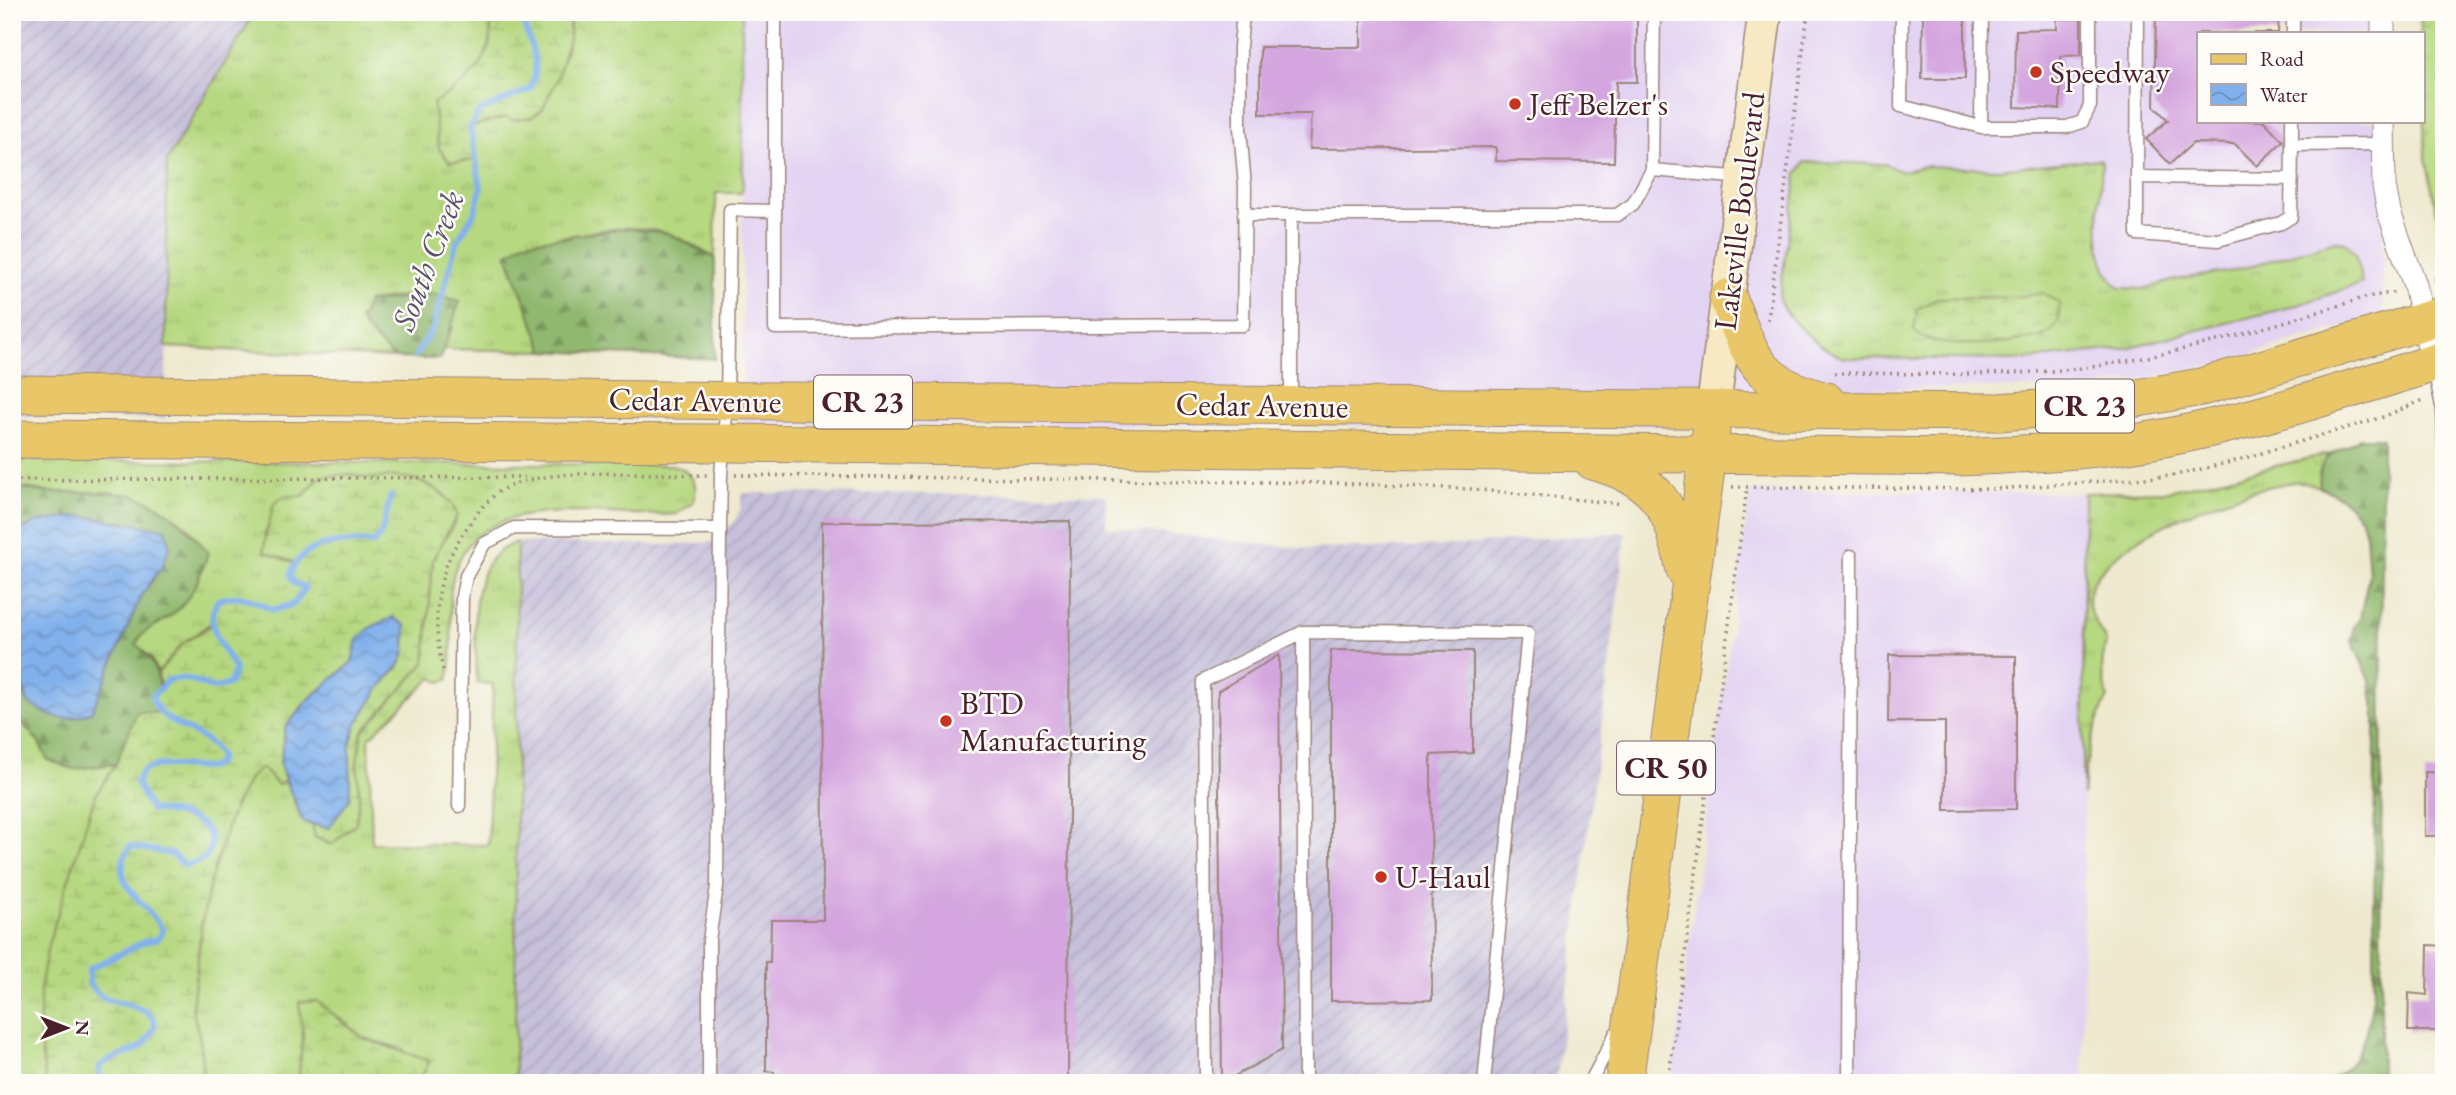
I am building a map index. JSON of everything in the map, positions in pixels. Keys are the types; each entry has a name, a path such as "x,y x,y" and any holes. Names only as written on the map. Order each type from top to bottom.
{"main road":[{"path":"1728,298 1748,348 1761,371 1794,393 1865,411"},
{"name":"CR 23","path":"1713,410 1998,412 2146,398 2270,369 2433,318"},
{"name":"CR 23","path":"1706,469 1748,471 2056,453 2128,444 2281,411 2438,362"},
{"name":"Cedar Avenue","path":"12,394 1713,410"},
{"name":"CR 50","path":"1624,1083 1713,410"},
{"name":"Cedar Avenue","path":"12,439 722,459 1562,452 1706,469"},
{"path":"1562,452 1622,469 1660,496 1672,515 1690,591"}],"street":[{"name":"Lakeville Boulevard","path":"1713,410 1765,12"},
{"path":"2383,12 2383,32"},
{"path":"2383,122 2384,186 2389,212 2415,285 2433,318 2438,362"}],"lane":[{"path":"775,12 775,327 1242,325 1244,215 1240,128 1243,12"},
{"path":"1244,215 1617,215 1633,204 1652,170 1654,12"},
{"path":"1902,12 1901,106 1981,127 2067,127 2082,122 2090,106 2090,12"},
{"path":"1981,127 1982,12"},
{"path":"2138,12 2137,234 2218,240 2281,223 2291,217 2292,122"},
{"path":"2293,12 2293,32"},
{"path":"2292,145 2383,145"},
{"path":"1652,170 1744,178"},
{"path":"2137,177 2292,180"},
{"path":"709,1083 709,940 717,886 720,529 727,401 730,210 775,211"},
{"path":"1290,215 1292,406"},
{"path":"2438,362 2444,440"},
{"path":"459,806 462,596 466,576 484,544 514,528 720,529"},
{"path":"1849,1083 1851,556"},
{"path":"1303,632 1305,1083"},
{"path":"1206,1083 1203,681 1303,632 1528,633 1483,1083"},
{"path":"1590,1083 1600,1068 1635,991"}],"path":[{"path":"1770,327 1808,12"},
{"path":"1825,373 2002,374 2159,356 2444,277"},
{"path":"12,480 533,478 722,459 1471,489 1648,507 1660,496"},
{"path":"1668,1083 1748,471 1706,469"},
{"path":"445,675 438,650 437,623 444,567 485,504 501,490 533,478"}],"shaded area":[{"path":"12,12 255,12 167,161 166,419 12,416"},
{"path":"742,12 2383,12 2383,32 2197,32 2197,122 2383,122 2383,314 2210,366 2088,388 1699,389 1694,426 743,425"},
{"path":"1750,491 2084,493 2083,1083 1671,1083"},
{"path":"742,493 1106,495 1106,527 1308,549 1445,546 1626,532 1556,1083 515,1083 517,542 662,545 712,542 734,522 741,508"}],"green space":[{"path":"255,12 490,12 491,29 485,56 470,77 434,104 439,149 450,162 470,127 506,117 556,82 569,39 570,12 742,12 743,187 741,193 716,193 715,258 667,233 626,228 586,233 507,255 544,351 442,349 453,327 403,296 368,302 360,320 365,329 394,358 166,347 167,161"},
{"path":"490,12 570,12 569,39 556,82 542,110 531,117 513,120 506,117 471,126 476,160 450,162 439,149 433,103 470,77 485,56 491,29"},
{"path":"2420,12 2444,12 2444,253 2425,152 2424,32 2421,32"},
{"path":"2099,159 2102,162 2098,228 2100,245 2109,275 2119,288 2144,289 2175,280 2233,271 2336,241 2346,242 2355,254 2362,283 2295,306 2126,348 2025,360 1845,358 1808,335 1784,309 1779,300 1797,174 1805,162 1885,164 1902,172 1923,166 1997,169","holes":["2015,297 2043,337 1945,343 1917,310 1937,298"]},
{"path":"627,228 668,233 715,258 715,359 544,351 507,254 524,242"},
{"path":"2043,293 2059,303 2059,319 2056,326 2043,336 1999,343 1952,344 1931,340 1914,331 1917,310 1937,298 2015,297"},
{"path":"434,294 460,301 440,359 394,358 365,329 360,319 369,302"},
{"path":"2360,438 2382,438 2381,1083 2328,1083 2348,1067 2356,1056 2364,1037 2374,989 2375,717 2370,680 2352,641 2369,574 2366,535 2362,519 2342,498 2320,487 2320,475 2325,460"},
{"path":"2328,454 2319,473 2320,487 2294,482 2271,486 2210,505 2146,535 2120,553 2100,572 2088,599 2091,612 2106,642 2102,670 2108,697 2090,745 2083,796 2084,493 2168,491"},
{"path":"12,460 672,465 689,474 695,489 693,502 677,514 583,512 517,517 489,528 468,545 454,573 452,586 448,680 439,682 432,678 369,738 372,843 488,845 493,684 477,683 476,602 487,565 499,551 517,542 515,1083 416,1083 419,1081 403,1049 363,1038 341,1019 299,1002 303,1034 298,1083 204,1083 199,1035 192,1008 202,922 211,878 232,812 250,777 262,768 278,785 285,780 303,822 312,825 315,837 343,833 356,823 359,796 357,761 362,732 425,662 433,559 456,520 444,494 413,480 393,478 371,481 352,474 320,477 303,496 273,505 271,520 264,535 283,559 294,562 305,587 300,597 293,603 273,610 247,597 182,644 158,673 151,658 135,645 141,632 173,614 208,553 187,526 159,508 112,493 47,492 12,485"},
{"path":"352,474 367,478 409,478 427,484 449,500 457,515 433,559 425,663 362,732 357,761 359,796 356,823 331,845 315,837 312,825 329,828 350,777 350,744 357,723 378,690 400,664 405,652 405,626 358,639 352,662 307,701 286,728 280,765 285,780 278,785 262,768 250,777 232,812 211,878 202,922 192,1008 199,1035 204,1083 46,1083 40,1041 40,990 48,945 95,796 116,764 137,712 160,713 152,697 160,686 158,673 182,644 210,626 211,613 218,600 240,597 273,610 294,604 305,587 294,583 290,575 293,562 264,552 273,505 284,496 303,496 320,477"},
{"path":"12,485 42,491 116,493 143,498 174,517 208,553 199,578 186,601 168,618 143,634 136,644 150,659 157,675 160,713 137,712 116,764 73,769 48,760 38,741 12,711 12,641 16,668 30,704 60,718 74,717 91,711 141,596 161,568 165,529 123,523 14,532 12,535"},
{"path":"12,711 38,741 48,760 73,769 116,764 95,796 79,850 40,1041 46,1083 12,1083"},
{"path":"317,1001 363,1038 430,1061 419,1081 298,1083 303,1034 299,1002"}],"water":[{"path":"81,516 166,529 170,548 161,568 141,596 92,711 75,717 60,718 29,704 16,668 12,641 12,535 37,522"},
{"path":"393,617 406,626 405,652 400,664 378,690 357,723 350,744 350,798 329,828 303,822 280,765 285,728 307,701 352,662 358,639 371,627"}],"building":[{"name":"Jeff Belzer's","path":"1361,12 1637,12 1637,82 1616,82 1614,162 1496,161 1496,147 1309,149 1311,114 1260,114 1260,47 1361,47"},
{"path":"1923,12 1965,12 1965,79 1922,79"},
{"path":"2156,12 2279,12 2278,32 2197,32 2197,122 2265,122 2283,141 2257,166 2235,144 2193,143 2170,164 2146,139 2168,120 2154,106"},
{"path":"2057,19 2081,19 2081,55 2061,56 2060,109 2015,107 2016,30 2057,29"},
{"name":"BTD Manufacturing","path":"1070,521 1068,1083 775,1083 774,1072 766,1071 766,962 770,962 771,920 823,920 822,522"},
{"name":"U-Haul","path":"1331,650 1473,651 1473,753 1431,755 1432,1000 1331,1001"},
{"path":"1279,655 1282,1050 1222,1083 1218,691"},
{"path":"1889,655 2016,656 2016,809 1945,810 1945,722 1888,722"},
{"path":"2425,772 2444,773 2444,836 2425,836"},
{"path":"2428,945 2444,946 2444,1031 2408,1031 2409,993 2427,995"}],"waterway":[{"name":"South Creek","path":"415,356 433,328 457,242 475,211 481,188 470,127 480,111 530,89 534,79 535,60 520,12"},
{"name":"South Creek","path":"98,1083 100,1066 111,1059 135,1051 153,1032 154,1022 150,1015 101,996 89,984 89,969 144,942 158,939 163,931 132,892 122,872 130,846 172,854 185,866 206,858 210,845 209,835 196,821 174,813 151,810 136,783 143,770 159,765 210,768 217,764 220,757 214,747 205,740 164,716 152,697 168,680 192,680 211,688 230,683 235,669 213,627 212,618 218,600 240,597 273,610 294,604 305,587 294,583 290,575 296,563 304,555 325,545 374,543 381,534 391,496"}],"place":[{"name":"Speedway","path":"2036,72"},
{"name":"Jeff Belzer's","path":"1515,104"},
{"name":"BTD Manufacturing","path":"946,721"},
{"name":"U-Haul","path":"1381,877"}]}
